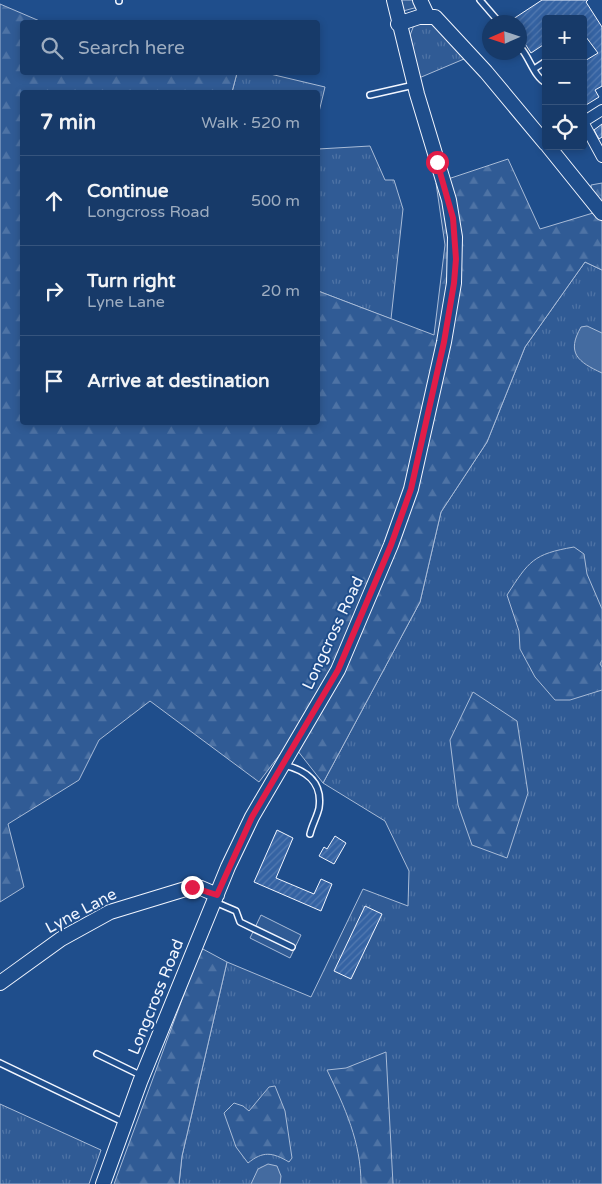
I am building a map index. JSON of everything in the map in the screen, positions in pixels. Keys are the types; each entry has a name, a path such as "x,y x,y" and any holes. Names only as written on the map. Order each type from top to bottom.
{"main road":[{"name":"Longcross Road","path":"103,1184 143,1076 215,898 252,817 338,670 391,545 411,489 444,342 454,283 456,252 453,218 398,24 394,0"},
{"path":"420,0 427,15"},
{"path":"398,24 427,15 435,17 486,72 542,139"},
{"path":"551,150 602,214"},
{"name":"Lyne Lane","path":"0,983 61,940 110,912 192,887 215,898"}],"street":[{"path":"587,119 602,110"},
{"path":"587,129 602,157"}],"lane":[{"path":"480,0 493,15"},
{"path":"527,54 542,81"},
{"path":"534,69 542,64"},
{"path":"370,95 416,90"},
{"path":"283,764 304,771 315,784 319,805 310,834"},
{"path":"215,898 236,911 240,922 292,947"},
{"path":"97,1054 143,1076"},
{"path":"0,1063 125,1123"}],"green space":[{"path":"400,0 414,0 418,7 403,11"},
{"path":"0,4 37,20 20,20 20,75 236,75 233,90 20,90 20,425 320,425 320,292 434,335 445,245 436,183 508,159 540,229 593,213 591,185 602,183 602,270 585,262 525,347 487,442 441,512 420,602 323,783 290,741 259,782 150,701 99,740 79,780 8,824 24,887 0,902"},
{"path":"426,21 436,25 464,59 419,78 409,38 414,25"},
{"path":"236,75 274,75 325,87 320,108 320,90 233,90"},
{"path":"370,146 385,180 394,180 403,209 391,319 320,292 320,149"},
{"path":"585,262 602,270 602,1184 179,1184 182,1156 227,962 311,997 363,889 408,906 409,871 385,821 323,783 420,602 441,512 487,442 525,347"},
{"path":"574,547 584,554 587,574 602,609 602,660 600,664 602,667 602,690 570,700 555,700 535,677 520,649 519,631 507,595 521,574 533,561 549,553"},
{"path":"473,692 517,721 528,793 507,858 472,845 458,805 450,740"},
{"path":"201,948 227,962 182,1156 179,1184 114,1184"},
{"path":"386,1052 393,1184 361,1184 355,1139 346,1112 327,1070 346,1068"},
{"path":"275,1086 285,1111 292,1158 289,1162 278,1156 268,1154 258,1156 248,1163 236,1147 224,1113 234,1103 243,1106 249,1111 269,1087"},
{"path":"0,1104 101,1150 89,1184 0,1184"}],"shaded area":[{"path":"587,326 602,333 602,373 586,365 577,356 575,350 577,336 581,327"},
{"path":"261,915 301,935 290,958 250,938"},
{"path":"268,1164 277,1166 281,1176 280,1184 251,1184 258,1169"}],"building":[{"path":"542,0 588,0 586,2 602,27 602,86 595,90 599,97 587,104 587,60 598,53 587,38 587,15 542,15 542,46 531,53 527,47 527,15 519,15"},
{"path":"602,124 602,137 599,139 594,130"},
{"path":"277,830 293,838 276,878 314,894 321,879 332,884 321,911 254,882"},
{"path":"335,836 346,843 334,864 319,856 324,847 327,849"},
{"path":"365,906 382,914 351,979 334,971"}],"route":[{"path":"192,887 202,888 217,895 252,817 338,670 391,545 411,489 444,342 456,259 453,218 437,162"}]}
